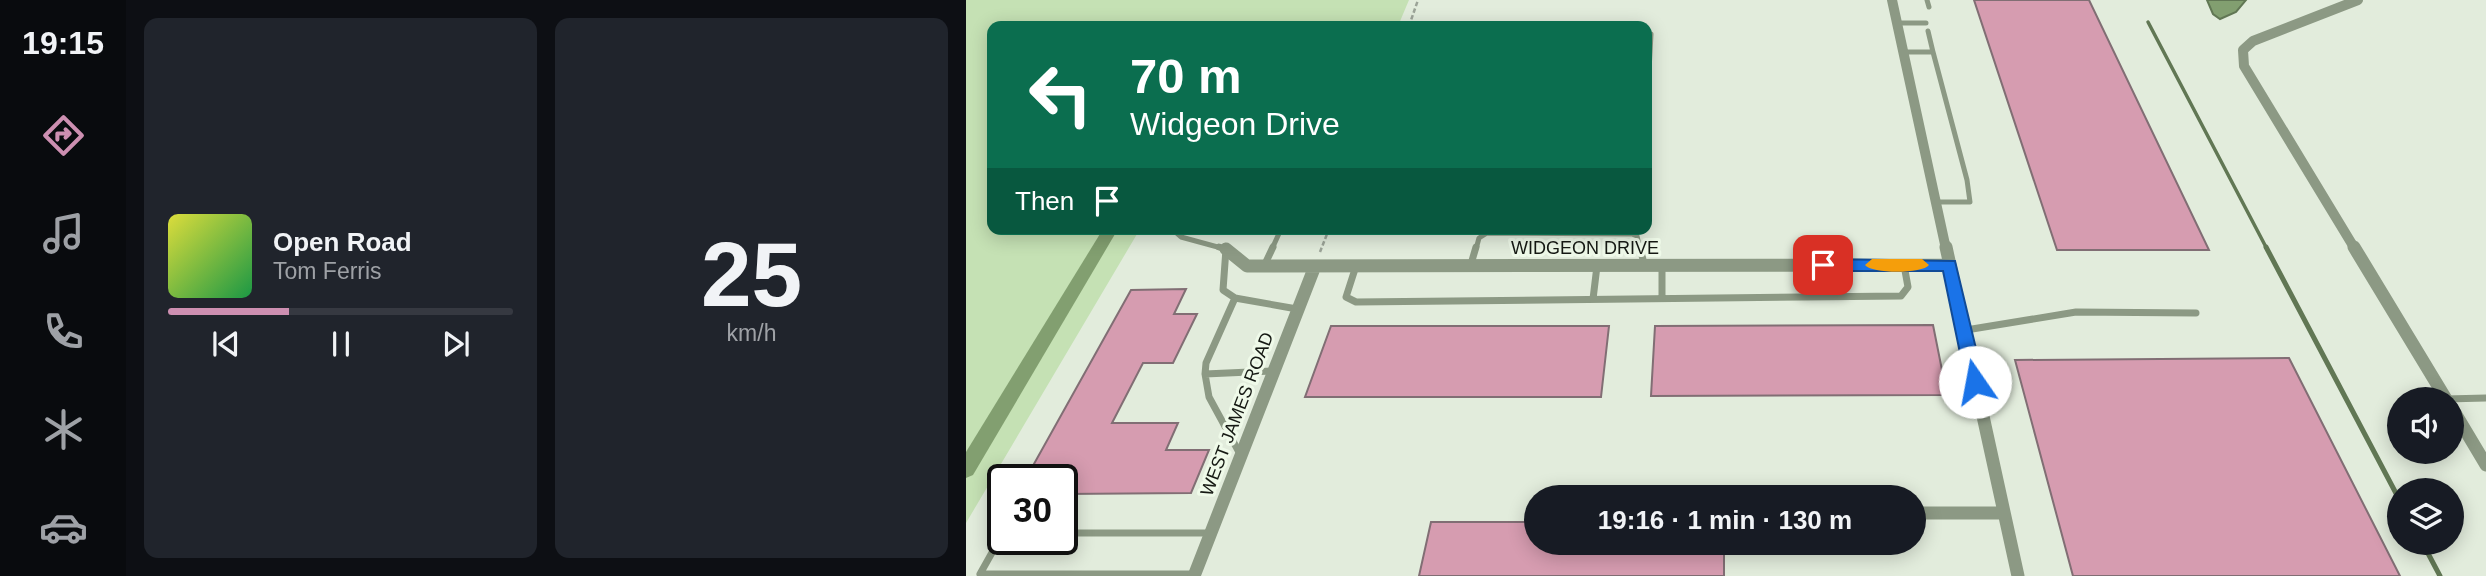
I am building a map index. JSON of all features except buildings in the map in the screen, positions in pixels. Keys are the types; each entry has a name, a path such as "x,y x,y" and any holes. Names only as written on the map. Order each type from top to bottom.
{"street":[{"path":"1892,0 2018,576"},
{"path":"2358,0 2253,41 2243,50 2244,66 2439,387"},
{"name":"WIDGEON DRIVE","path":"1226,249 1247,266 1949,265"},
{"name":"WEST JAMES ROAD","path":"1195,575 1315,266"},
{"path":"2464,428 2486,465"},
{"path":"1926,513 2004,513"}],"lane":[{"path":"1927,0 1929,7"},
{"path":"1896,23 1926,23"},
{"path":"1928,31 1967,180 1970,202 1936,202"},
{"path":"1903,52 1933,52"},
{"path":"1179,235 1226,249 1223,290 1235,298 1298,309"},
{"path":"1264,266 1278,235"},
{"path":"1470,266 1482,235"},
{"path":"1636,235 1645,265"},
{"path":"1593,299 1597,265"},
{"path":"1661,298 1662,265"},
{"path":"1356,266 1346,297 1356,302 1900,296 1908,287 1904,265"},
{"path":"1235,298 1206,363 1205,374 1209,397 1241,456"},
{"path":"1964,330 2076,312 2196,313"},
{"path":"1205,374 1274,371"},
{"path":"2464,399 2486,398"},
{"path":"1078,533 1211,533"},
{"path":"990,555 979,574 1195,575"}],"path":[{"path":"1411,21 1418,0"},
{"path":"1315,266 1327,235"}],"shaded area":[{"path":"966,0 1409,0 1400,21 987,21 987,235 1136,235 1001,464 987,464 987,488 966,523"},
{"path":"2207,0 2246,0 2236,12 2220,19 2213,14"}],"waterway":[{"path":"2148,22 2267,249"},
{"path":"966,469 1107,235"},
{"path":"2266,247 2388,478"},
{"path":"2429,555 2440,576"}],"slow traffic":[{"path":"1872,265 1922,265"}],"route":[{"path":"1823,265 1949,265 1975,382"}]}
